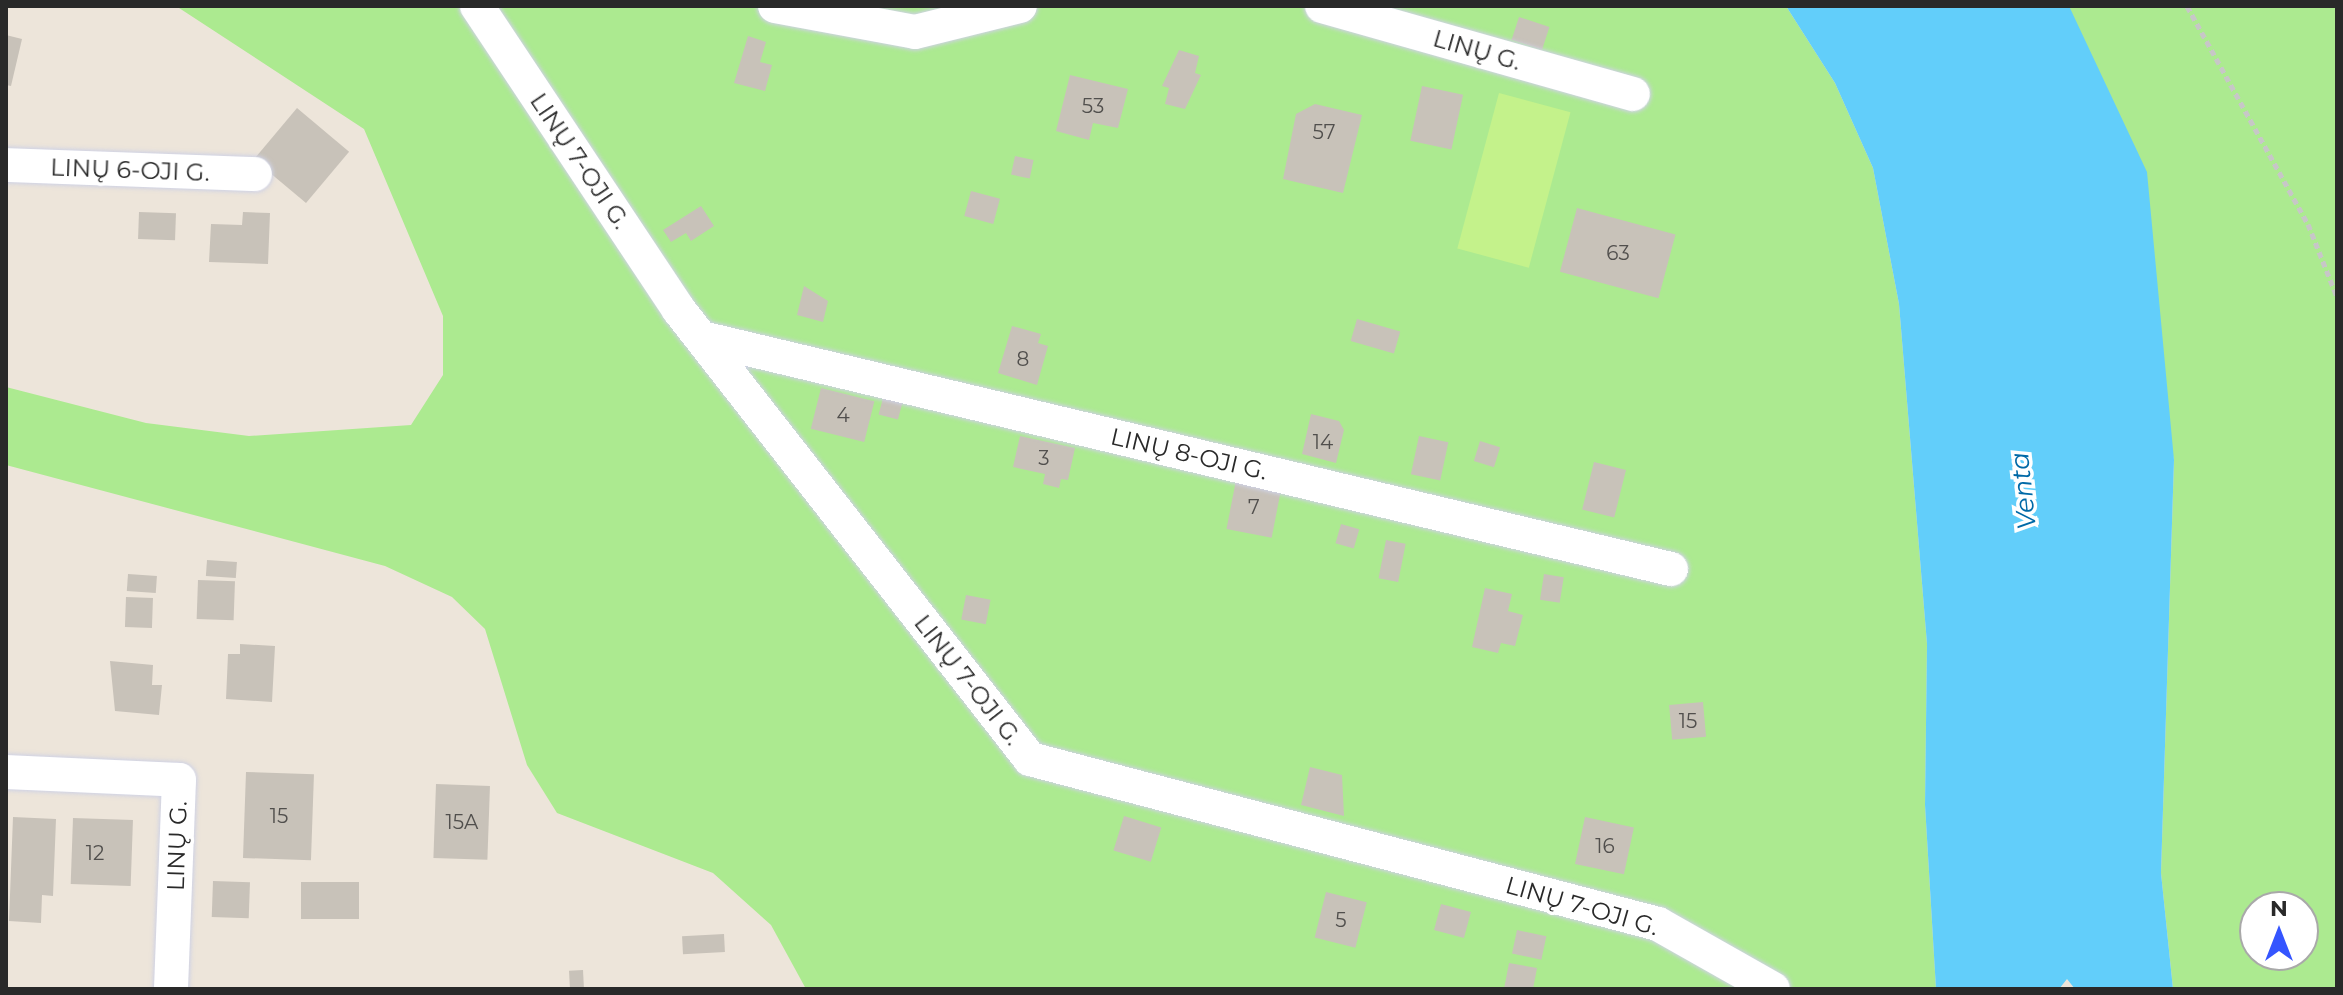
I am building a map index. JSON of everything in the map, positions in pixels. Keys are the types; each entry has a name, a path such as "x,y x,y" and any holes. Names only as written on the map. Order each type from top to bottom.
{"street":[{"name":"LINŲ 7-OJI G.","path":"477,6 679,310 706,339 1030,759 1658,924 1773,989"},
{"path":"775,6 915,32 1020,6"},
{"name":"LINŲ G.","path":"1322,6 1633,94"},
{"name":"LINŲ 6-OJI G.","path":"6,165 255,174"},
{"name":"LINŲ 8-OJI G.","path":"706,339 1671,569"},
{"name":"LINŲ G.","path":"6,772 179,780 171,989"}],"path":[{"path":"2187,6 2308,224 2337,297"}],"green space":[{"path":"176,6 1786,6 1835,83 1873,168 1899,304 1927,644 1925,805 1936,989 806,989 771,925 713,873 557,813 527,765 485,629 452,597 385,566 6,465 6,387 146,423 249,436 411,425 443,375 443,316 364,129"},
{"path":"2069,6 2337,6 2337,989 2173,989 2161,873 2174,460"},
{"path":"1499,93 1570,112 1529,268 1457,249"}],"water":[{"name":"Venta","path":"1786,6 2069,6 2147,172 2174,460 2161,873 2173,989 2075,989 2067,979 2059,989 1936,989 1925,805 1927,644 1899,304 1873,168 1835,83"}],"building":[{"path":"1519,17 1549,27 1542,50 1512,40"},
{"path":"6,35 22,39 11,86 6,85"},
{"path":"748,36 766,42 760,62 772,65 765,91 734,83"},
{"path":"1179,50 1199,56 1195,73 1201,75 1185,109 1165,104 1169,88 1162,86"},
{"path":"1070,75 1128,89 1118,128 1093,123 1089,140 1056,131"},
{"path":"1422,86 1463,95 1451,150 1410,141"},
{"path":"1315,104 1362,115 1343,193 1283,179 1296,114"},
{"path":"297,108 349,152 306,203 254,159"},
{"path":"1015,156 1034,160 1030,179 1011,175"},
{"path":"971,191 1000,199 993,224 964,216"},
{"path":"701,206 714,226 691,241 686,233 671,242 663,230"},
{"path":"1577,208 1676,234 1658,298 1560,272"},
{"path":"139,212 176,213 175,240 138,239"},
{"path":"243,212 270,213 268,264 209,262 211,224 242,225"},
{"path":"804,286 828,301 823,322 797,315"},
{"path":"1357,319 1400,331 1394,354 1351,341"},
{"path":"1012,326 1041,334 1038,343 1048,346 1037,385 998,373"},
{"path":"821,388 874,401 864,442 811,429"},
{"path":"883,398 902,403 898,420 879,414"},
{"path":"1311,414 1339,421 1344,430 1336,463 1302,454"},
{"path":"1020,436 1075,448 1068,480 1061,479 1059,488 1043,484 1045,474 1013,467"},
{"path":"1419,436 1448,442 1440,480 1411,474"},
{"path":"1480,441 1500,447 1494,467 1474,461"},
{"path":"1594,462 1626,470 1614,518 1582,510"},
{"path":"1237,475 1282,484 1272,538 1227,529"},
{"path":"1341,524 1359,529 1354,548 1335,543"},
{"path":"1386,540 1406,544 1398,582 1379,578"},
{"path":"207,560 237,562 236,578 206,576"},
{"path":"128,574 157,576 156,593 127,591"},
{"path":"1544,574 1564,577 1560,603 1540,600"},
{"path":"198,580 235,581 234,620 197,619"},
{"path":"1485,588 1512,594 1508,611 1523,615 1515,646 1501,643 1498,653 1472,647"},
{"path":"966,595 991,600 986,624 961,620"},
{"path":"126,597 153,598 152,628 125,627"},
{"path":"240,644 275,646 272,702 226,699 228,654 240,654"},
{"path":"110,661 153,665 152,685 162,685 159,715 115,711"},
{"path":"1703,702 1706,737 1672,740 1669,705"},
{"path":"1310,767 1342,775 1344,816 1301,805"},
{"path":"246,772 314,774 311,860 243,858"},
{"path":"436,784 490,786 487,860 433,858"},
{"path":"1124,816 1161,827 1151,862 1113,850"},
{"path":"13,817 56,819 53,896 42,895 41,923 9,921"},
{"path":"1585,817 1634,827 1624,874 1575,864"},
{"path":"73,818 133,820 131,886 71,884"},
{"path":"213,881 250,882 249,918 212,917"},
{"path":"301,882 359,882 359,919 301,919"},
{"path":"1326,892 1367,902 1355,948 1315,938"},
{"path":"1441,904 1471,912 1464,938 1434,930"},
{"path":"1517,930 1546,936 1541,960 1512,953"},
{"path":"724,934 725,952 683,954 682,936"},
{"path":"1509,963 1537,968 1533,989 1504,989"},
{"path":"583,970 584,989 570,989 569,971"}]}
